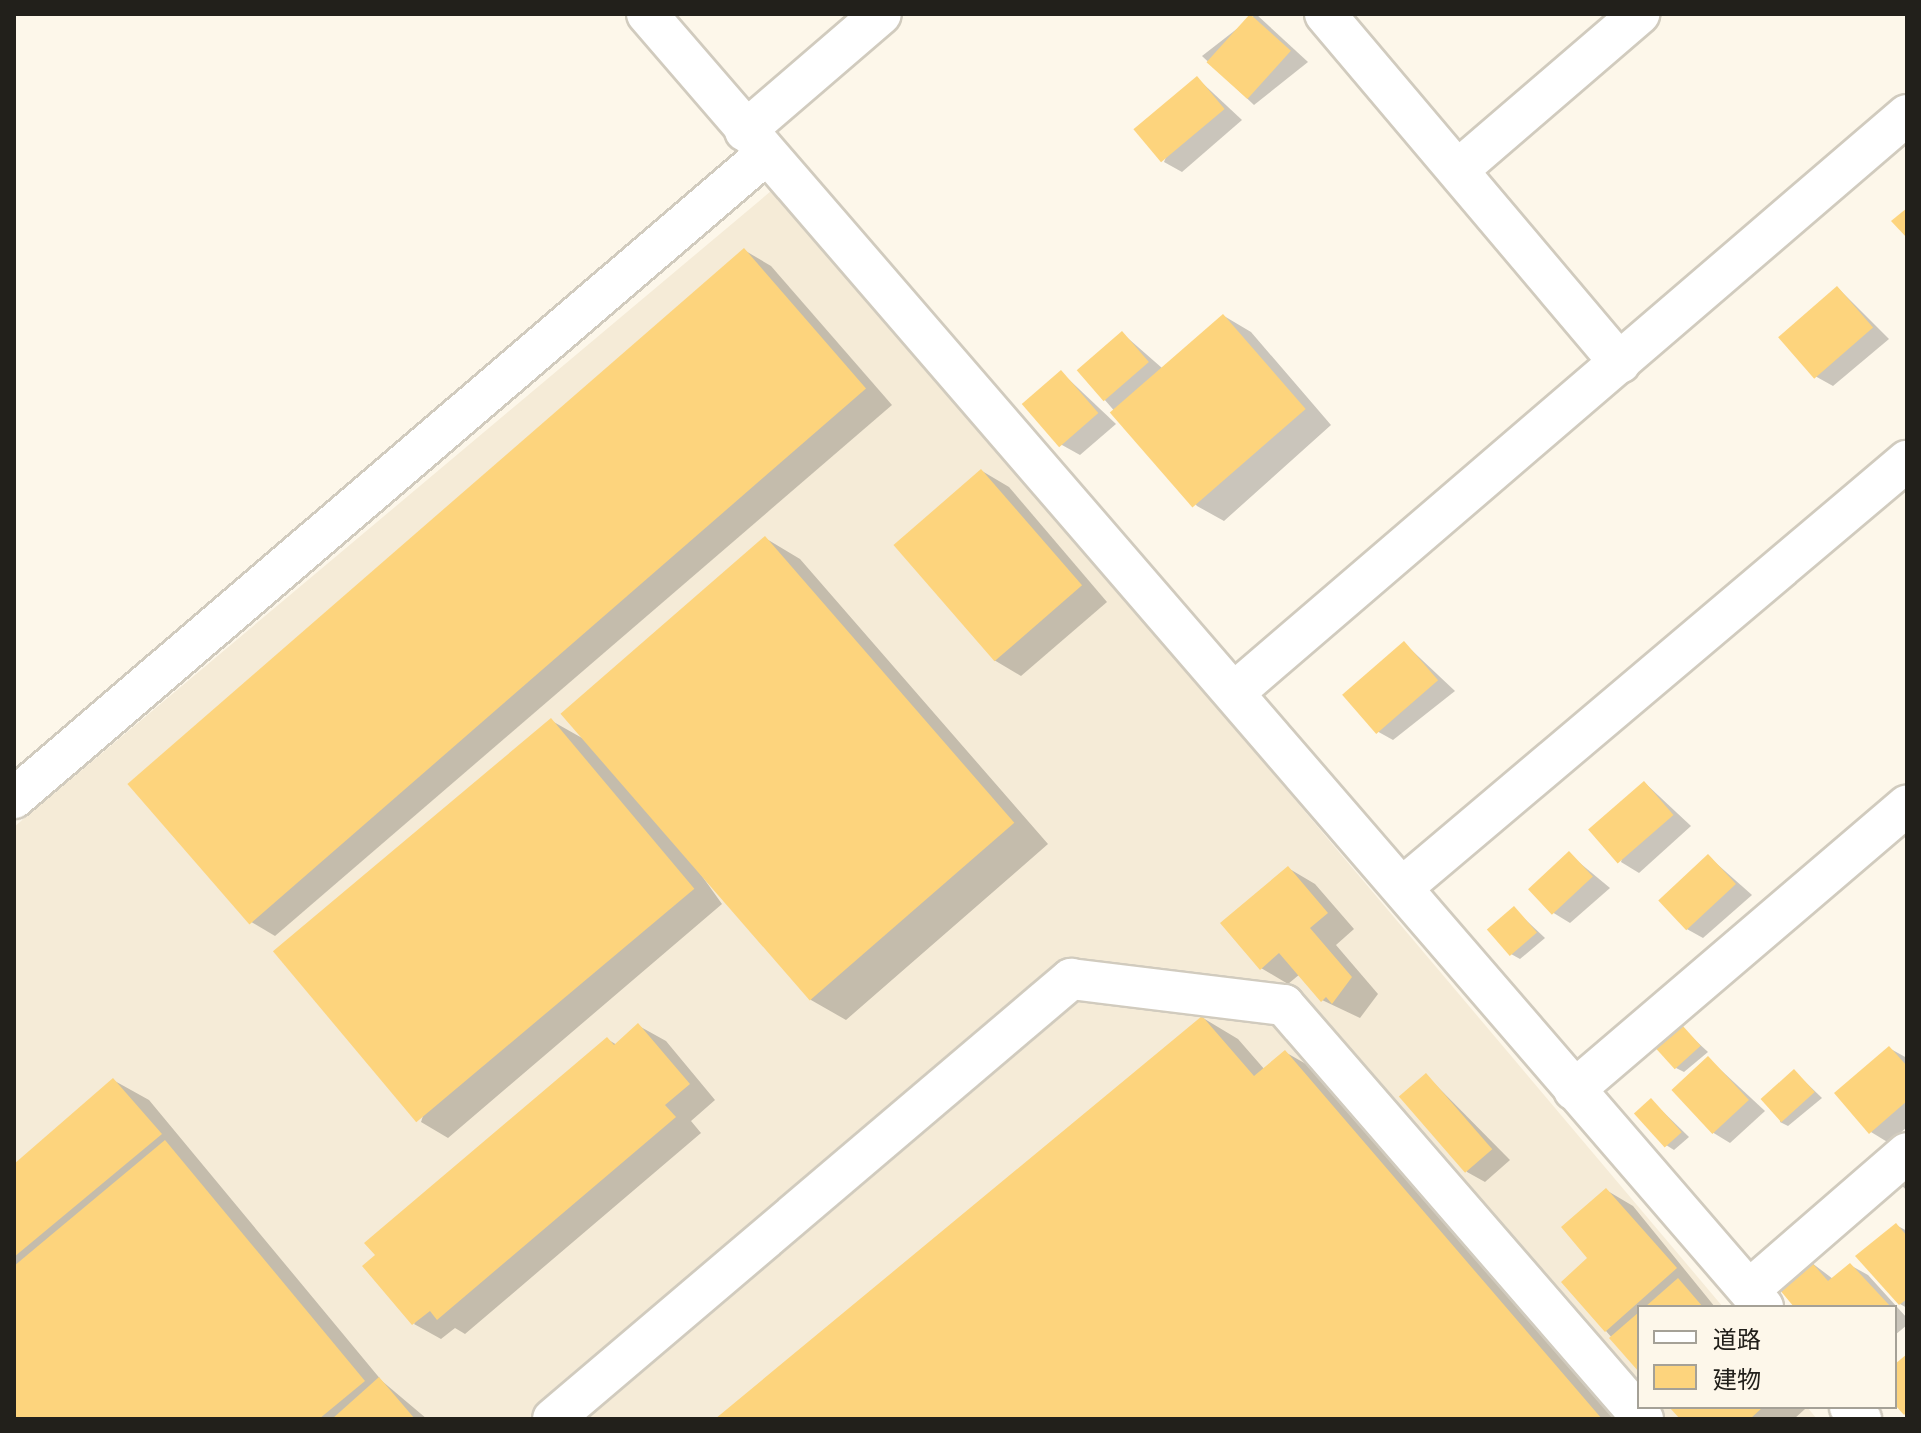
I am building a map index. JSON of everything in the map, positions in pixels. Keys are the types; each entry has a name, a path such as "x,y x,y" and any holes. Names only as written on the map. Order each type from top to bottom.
{"street":[{"path":"647,14 755,143 1237,690 1574,1090 1756,1299 1907,1153"},
{"path":"14,798 755,143 881,14"},
{"path":"1325,14 1620,363"},
{"path":"1459,169 1639,14"},
{"path":"1237,690 1907,115"},
{"path":"1404,886 1907,461"},
{"path":"1574,1090 1907,806"},
{"path":"553,1419 1071,979 1284,1005 1643,1419"}],"shaded area":[{"path":"777,186 1721,1305 1637,1305 1637,1409 1809,1409 1817,1419 14,1419 14,827"}],"building":[{"path":"1250,14 1291,51 1247,99 1207,62"},
{"path":"1197,76 1225,109 1161,162 1133,129"},
{"path":"1907,208 1907,238 1891,221"},
{"path":"744,248 866,388 249,924 127,784"},
{"path":"1837,286 1873,328 1814,379 1778,337"},
{"path":"1223,314 1306,409 1192,508 1110,412"},
{"path":"1122,331 1149,362 1104,401 1077,370"},
{"path":"1061,370 1098,413 1059,447 1022,404"},
{"path":"981,469 1082,585 994,661 893,545"},
{"path":"765,536 1014,823 810,1001 560,714"},
{"path":"1404,641 1438,680 1376,734 1342,695"},
{"path":"551,718 694,889 416,1122 273,951"},
{"path":"1644,781 1674,815 1618,864 1588,830"},
{"path":"1569,851 1593,877 1552,915 1528,889"},
{"path":"1708,854 1736,884 1686,930 1658,900"},
{"path":"1288,866 1328,913 1310,928 1352,977 1332,1004 1326,997 1321,1002 1279,953 1260,970 1220,923"},
{"path":"1514,906 1537,932 1510,956 1487,930"},
{"path":"1202,1016 1254,1076 1285,1050 1602,1419 715,1419"},
{"path":"638,1023 690,1084 665,1105 676,1117 437,1320 430,1311 412,1325 362,1266 375,1255 364,1243 607,1037 614,1045"},
{"path":"1682,1025 1701,1046 1675,1069 1656,1048"},
{"path":"1889,1046 1907,1066 1907,1101 1869,1134 1834,1093"},
{"path":"1708,1056 1749,1100 1712,1134 1671,1090"},
{"path":"1794,1069 1815,1092 1781,1122 1761,1099"},
{"path":"1426,1073 1492,1149 1465,1173 1399,1097"},
{"path":"113,1078 162,1134 14,1257 14,1164"},
{"path":"1651,1098 1682,1132 1665,1148 1634,1113"},
{"path":"165,1140 365,1381 319,1419 14,1419 14,1266"},
{"path":"1606,1188 1677,1268 1605,1332 1561,1282 1587,1258 1561,1227"},
{"path":"1896,1223 1907,1236 1907,1299 1899,1305 1855,1256"},
{"path":"1807,1257 1828,1281 1850,1263 1889,1305 1792,1305 1775,1284"},
{"path":"1678,1278 1701,1305 1647,1305"},
{"path":"1637,1314 1637,1370 1609,1338"},
{"path":"1907,1354 1907,1412 1904,1415 1897,1407 1897,1362"},
{"path":"379,1377 415,1419 332,1419"},
{"path":"1671,1409 1761,1409 1750,1419 1680,1419"}]}
